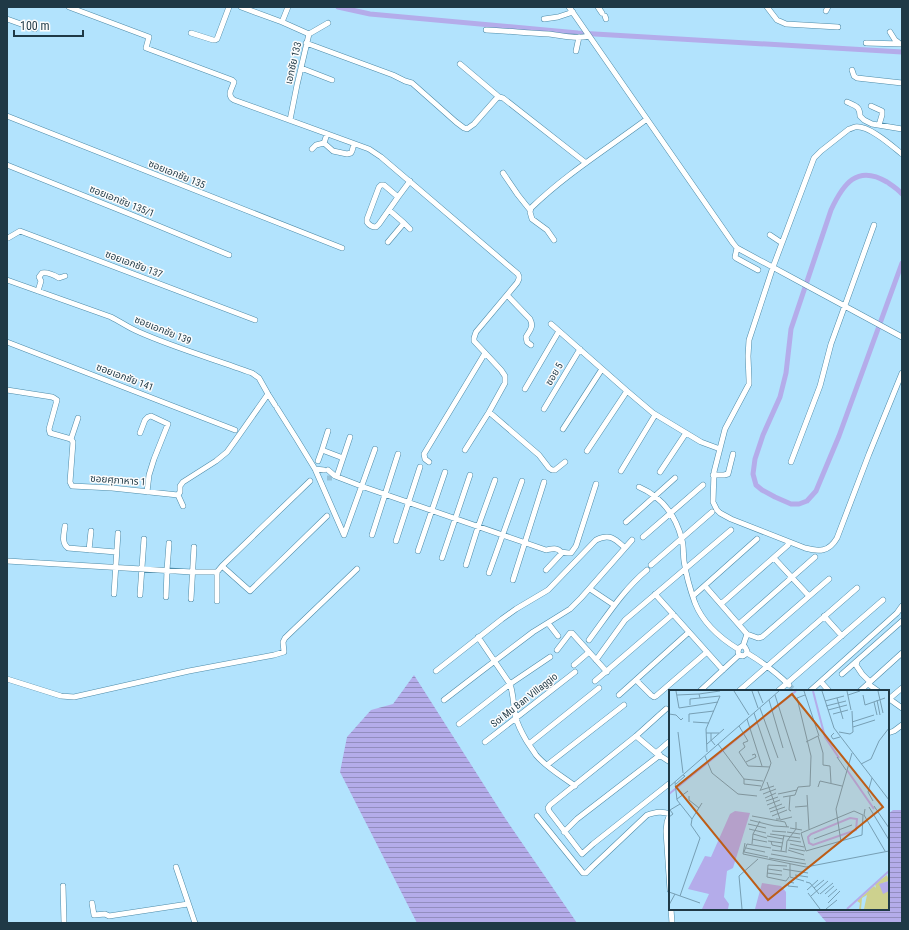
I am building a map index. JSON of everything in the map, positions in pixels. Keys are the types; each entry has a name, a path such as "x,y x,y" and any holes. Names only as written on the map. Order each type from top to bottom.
{"street":[{"path":"69,7 149,37 146,48 232,80 234,82 230,93 231,98 375,152 518,274 520,279 474,335 474,341 501,370 505,376 505,382 489,412 465,450"},
{"path":"190,33 213,40 217,39 229,7"},
{"name":"เอกชัย 133","path":"241,7 309,34 306,42 290,120"},
{"path":"282,22 288,7"},
{"path":"569,7 737,248 902,337"},
{"path":"598,7 604,16"},
{"path":"767,7 777,20 786,24 838,27"},
{"path":"544,19 558,17 573,12"},
{"path":"7,19 35,29"},
{"path":"309,34 328,23"},
{"path":"486,30 579,37 589,35"},
{"path":"890,32 893,38 900,44"},
{"path":"576,51 579,37"},
{"path":"306,42 412,83 464,128 468,129 474,124 499,97"},
{"path":"866,43 900,44"},
{"path":"460,64 499,97 503,98 586,163"},
{"path":"301,68 332,80"},
{"path":"852,70 854,76 857,78 902,83"},
{"path":"847,102 859,108 860,116 872,124 902,129"},
{"path":"871,106 882,111 879,125"},
{"name":"ซอยเอกชัย 135","path":"7,116 342,248"},
{"path":"530,210 551,190 647,119"},
{"path":"902,154 872,131 855,127 850,129 814,158 773,267 749,340 748,384 725,429 713,475 713,502 717,510 731,519 805,548 818,550 832,546 837,538 902,373"},
{"path":"324,143 327,134"},
{"path":"324,143 333,151 347,154 351,153 354,144"},
{"path":"312,149 316,145 324,143"},
{"name":"ซอยเอกชัย 135/1","path":"7,165 229,255"},
{"path":"503,173 530,210 532,219 547,230 554,240"},
{"path":"398,197 384,185 381,185 377,190 367,222 369,225 376,227 410,181"},
{"path":"389,210 410,229"},
{"path":"388,242 404,223"},
{"path":"791,462 820,386 831,344 874,225"},
{"name":"ซอยเอกชัย 137","path":"8,238 20,231 255,320"},
{"path":"770,235 782,243"},
{"path":"737,248 735,257 758,270"},
{"path":"38,291 41,281 40,276 42,273 59,278 65,276"},
{"name":"ซอยเอกชัย 139","path":"9,281 112,317 137,331 177,347 252,373 259,378 315,469 344,535 361,486"},
{"path":"508,295 532,323 526,337 527,342 531,345"},
{"path":"551,324 627,391 656,414 701,442 720,449"},
{"path":"525,389 559,331"},
{"name":"ซอยเอกชัย 141","path":"9,342 235,430"},
{"name":"ซอย 5","path":"544,409 580,349"},
{"path":"429,462 424,459 424,454 485,353"},
{"path":"564,429 602,369"},
{"path":"10,390 52,397 57,400 48,429 50,433 71,439 78,418"},
{"path":"587,451 627,391"},
{"path":"183,506 178,495 180,492 180,486 183,482 216,461 226,452 268,394"},
{"path":"489,412 539,455 552,470 556,469 565,462"},
{"path":"621,471 656,414"},
{"path":"140,433 145,420 151,416 168,424 149,474 147,492"},
{"path":"318,461 328,431"},
{"path":"660,472 686,433"},
{"path":"333,477 343,458 350,437"},
{"name":"ซอยศุภาหาร 1","path":"71,439 73,442 70,482 72,486 178,495"},
{"path":"361,486 375,449"},
{"path":"322,450 343,458"},
{"path":"372,535 398,454"},
{"path":"713,475 728,474 732,454"},
{"path":"396,541 420,467"},
{"path":"315,469 326,470 333,477"},
{"path":"418,551 445,472"},
{"path":"442,558 470,474"},
{"path":"319,478 333,477 546,550 556,549 561,552 568,553 571,553 576,546 596,484"},
{"path":"626,522 675,478"},
{"path":"466,565 478,527 496,480"},
{"path":"217,601 217,572 310,481"},
{"path":"489,573 522,481"},
{"path":"513,580 544,482"},
{"path":"643,537 703,485"},
{"path":"640,487 655,496 664,504 678,526 689,585 695,604 706,622 719,636 743,656 747,653"},
{"path":"651,565 712,512"},
{"path":"222,566 250,591 327,516"},
{"path":"65,526 64,546 68,548 116,552"},
{"path":"596,660 625,620 731,530"},
{"path":"89,550 91,531"},
{"path":"114,594 118,533"},
{"path":"436,671 516,609 548,590 596,540 600,538 612,537 625,548"},
{"path":"140,595 144,539"},
{"path":"693,596 757,539"},
{"path":"444,700 530,635 570,609 632,540"},
{"path":"166,597 169,543"},
{"path":"721,604 788,545"},
{"path":"191,599 194,547"},
{"path":"546,570 558,558 561,552"},
{"path":"739,624 815,557"},
{"path":"774,558 809,596"},
{"path":"8,561 192,572 217,572"},
{"path":"7,679 61,696 74,697 188,671 284,652 283,642 285,638 357,569"},
{"path":"589,640 632,583 647,570"},
{"path":"705,586 747,634 758,638 762,637 829,579"},
{"path":"590,588 614,605"},
{"path":"740,690 857,588"},
{"path":"655,594 723,670"},
{"path":"779,690 883,600"},
{"path":"811,690 897,613 902,606"},
{"path":"595,681 673,614"},
{"path":"824,616 842,636"},
{"path":"842,674 902,621"},
{"path":"548,623 558,636"},
{"path":"619,695 689,632"},
{"path":"557,650 570,633 572,633 607,672"},
{"path":"701,690 723,670 739,652 739,647 743,646 747,634"},
{"path":"478,637 510,684 516,718 521,732 537,755 547,766 575,786"},
{"path":"743,646 747,650 747,653 767,666 788,684"},
{"path":"574,666 589,652"},
{"path":"636,680 651,695 656,696 707,652"},
{"path":"861,690 902,653"},
{"name":"Soi Mu Ban Villaggio","path":"459,724 510,684 550,657"},
{"path":"857,662 856,665 858,669 877,690"},
{"name":"Soi Mu Ban Villaggio","path":"485,742 575,672"},
{"path":"821,682 828,690"},
{"path":"529,744 599,688"},
{"path":"902,688 889,699 902,708"},
{"path":"547,766 624,705"},
{"path":"666,709 636,736 548,808 564,832 582,854 669,784"},
{"path":"889,733 902,725"},
{"path":"636,736 669,761"},
{"path":"564,832 577,819 658,754 669,742"},
{"path":"537,816 583,873 586,873 647,816 660,812 669,814"},
{"path":"669,817 666,831 669,875"},
{"path":"176,867 195,923"},
{"path":"63,886 64,923"},
{"path":"92,903 94,915 106,914 109,916 188,904"},
{"path":"671,910 672,923"}],"shaded area":[{"path":"414,675 505,818 577,923 417,923 340,772 347,737 371,710 393,704"},
{"path":"893,810 902,810 902,923 827,923 816,910 889,910 889,813"}],"waterway":[{"path":"338,7 370,14 578,33 902,52"},
{"path":"902,194 887,182 876,177 867,175 859,176 846,185 831,210 791,329 786,373 780,397 763,435 755,459 753,474 756,485 762,490 791,504 799,504 807,501 816,491 839,436 902,263"}],"tunnel":[{"path":"327,478 332,478"},
{"path":"789,685 794,690"}]}
